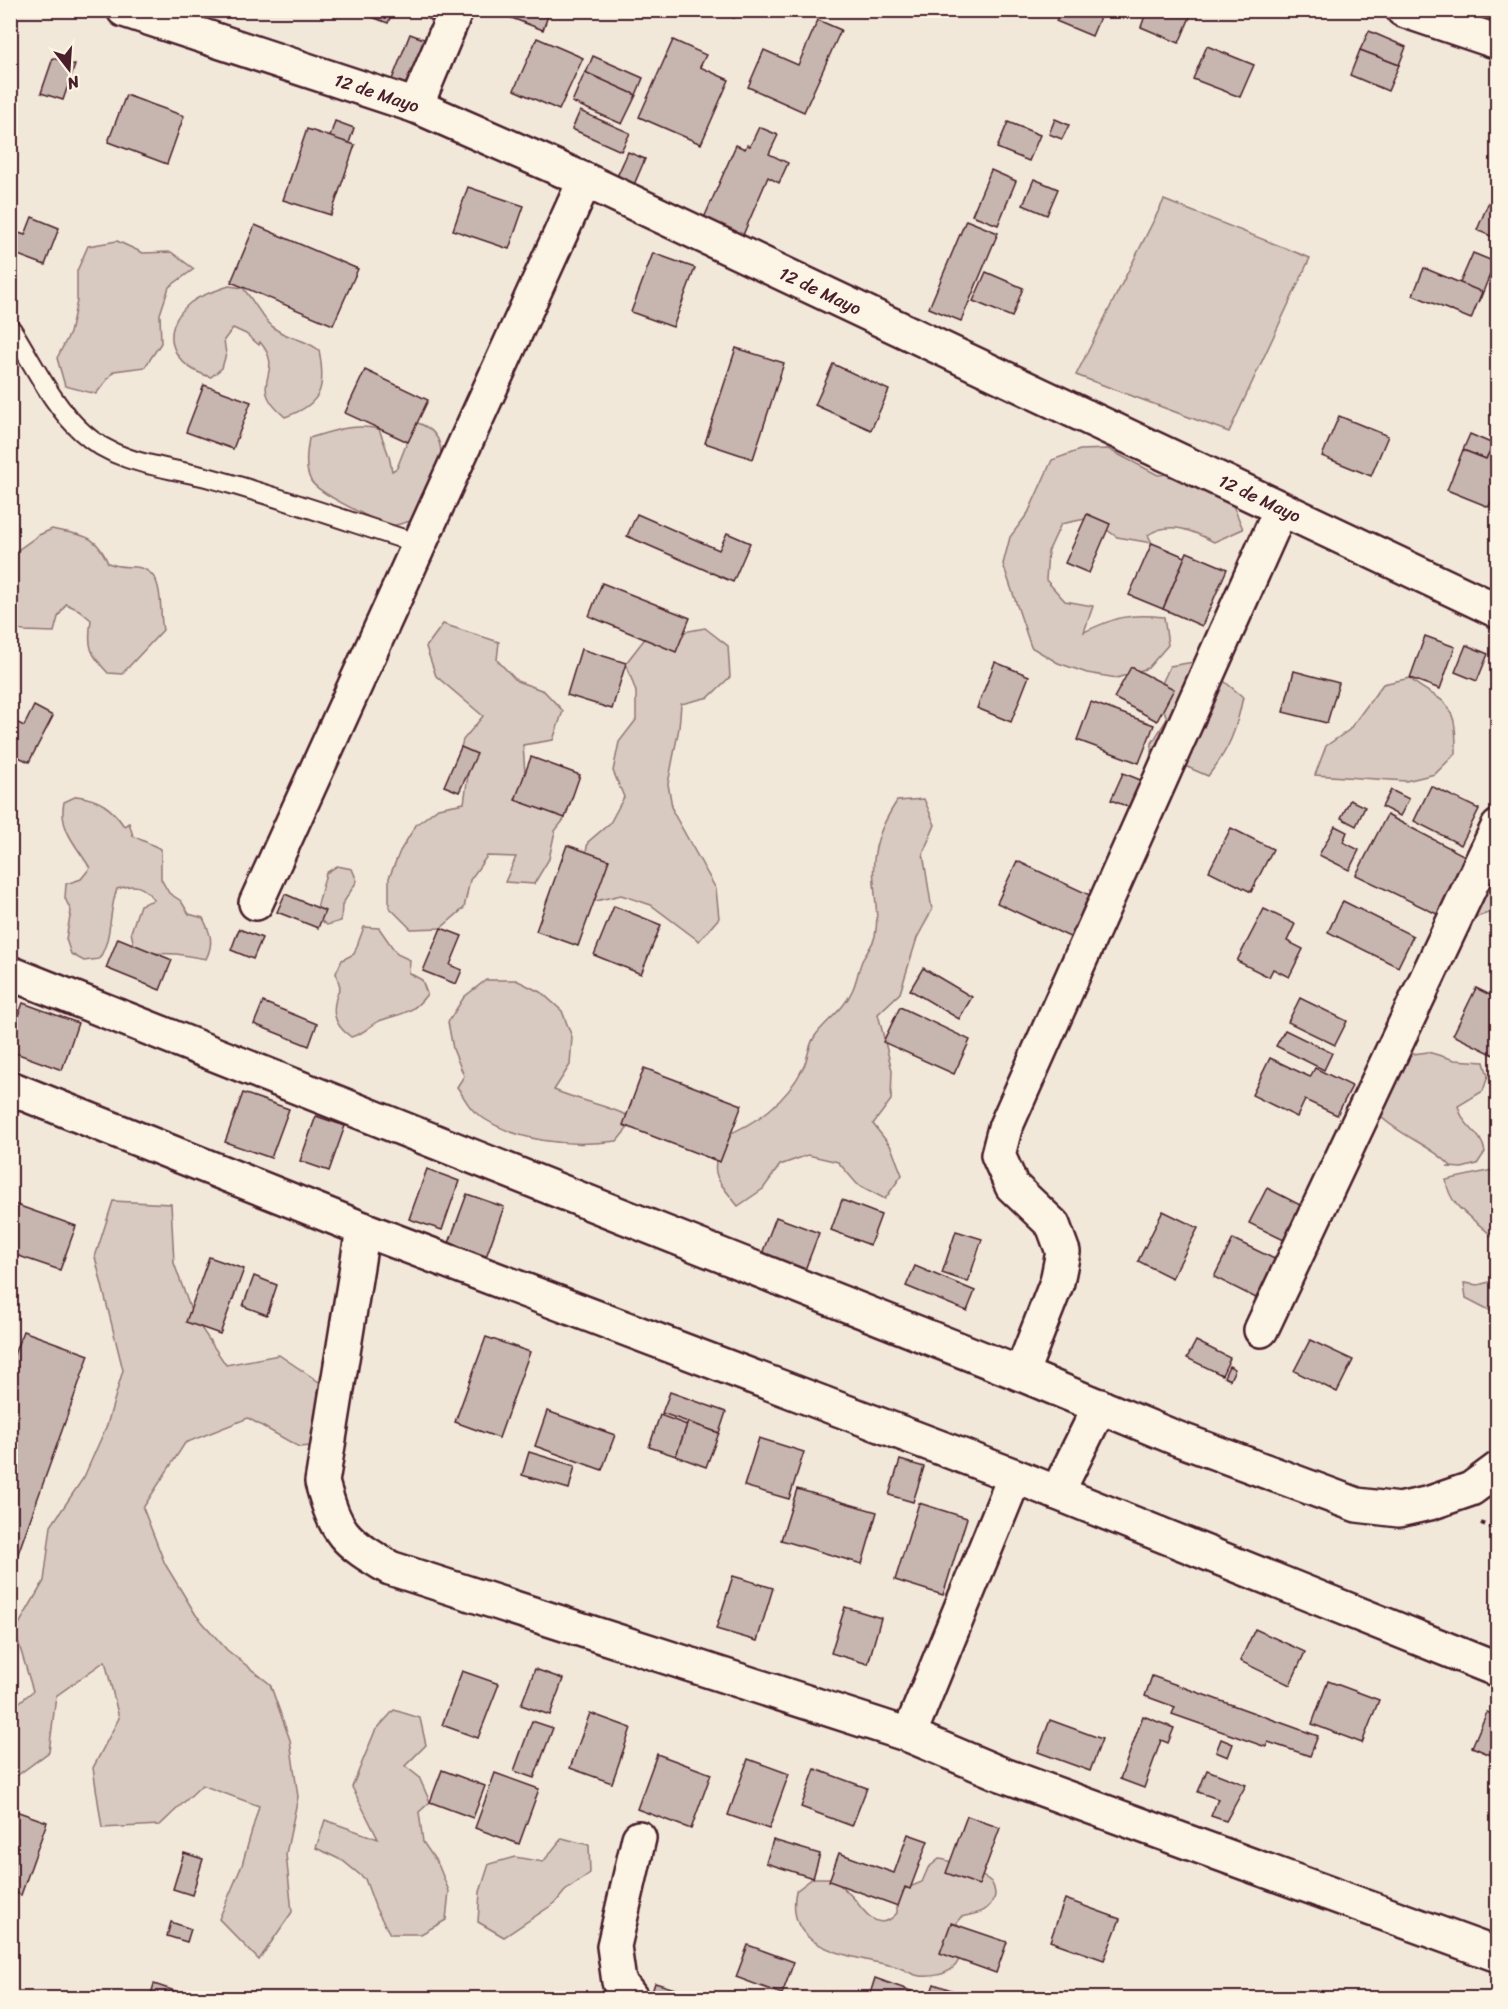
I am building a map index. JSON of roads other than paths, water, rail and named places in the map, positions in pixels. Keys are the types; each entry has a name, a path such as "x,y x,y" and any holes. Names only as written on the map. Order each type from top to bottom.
{"street":[{"name":"12 de Mayo","path":"124,10 416,106 585,180 1497,611"},
{"path":"416,106 456,10"},
{"path":"1403,10 1497,42"},
{"path":"256,903 585,180"},
{"path":"1021,1374 1057,1282 1063,1252 1053,1225 1012,1186 998,1155 1005,1128 1281,509"},
{"path":"1261,1330 1497,827"},
{"path":"10,973 1021,1374 1176,1438 1357,1505 1399,1510 1430,1503 1471,1489 1497,1469"},
{"path":"10,1088 363,1229 1015,1476 1497,1670"},
{"path":"363,1229 322,1482 332,1519 354,1547 390,1568 909,1735 1001,1774 1497,1955"},
{"path":"1057,1493 1100,1406"},
{"path":"909,1735 1015,1476"},
{"path":"631,1998 619,1982 614,1946 639,1838"}],"lane":[{"path":"12,330 65,413 83,433 106,448 133,460 210,478 419,544"}]}
